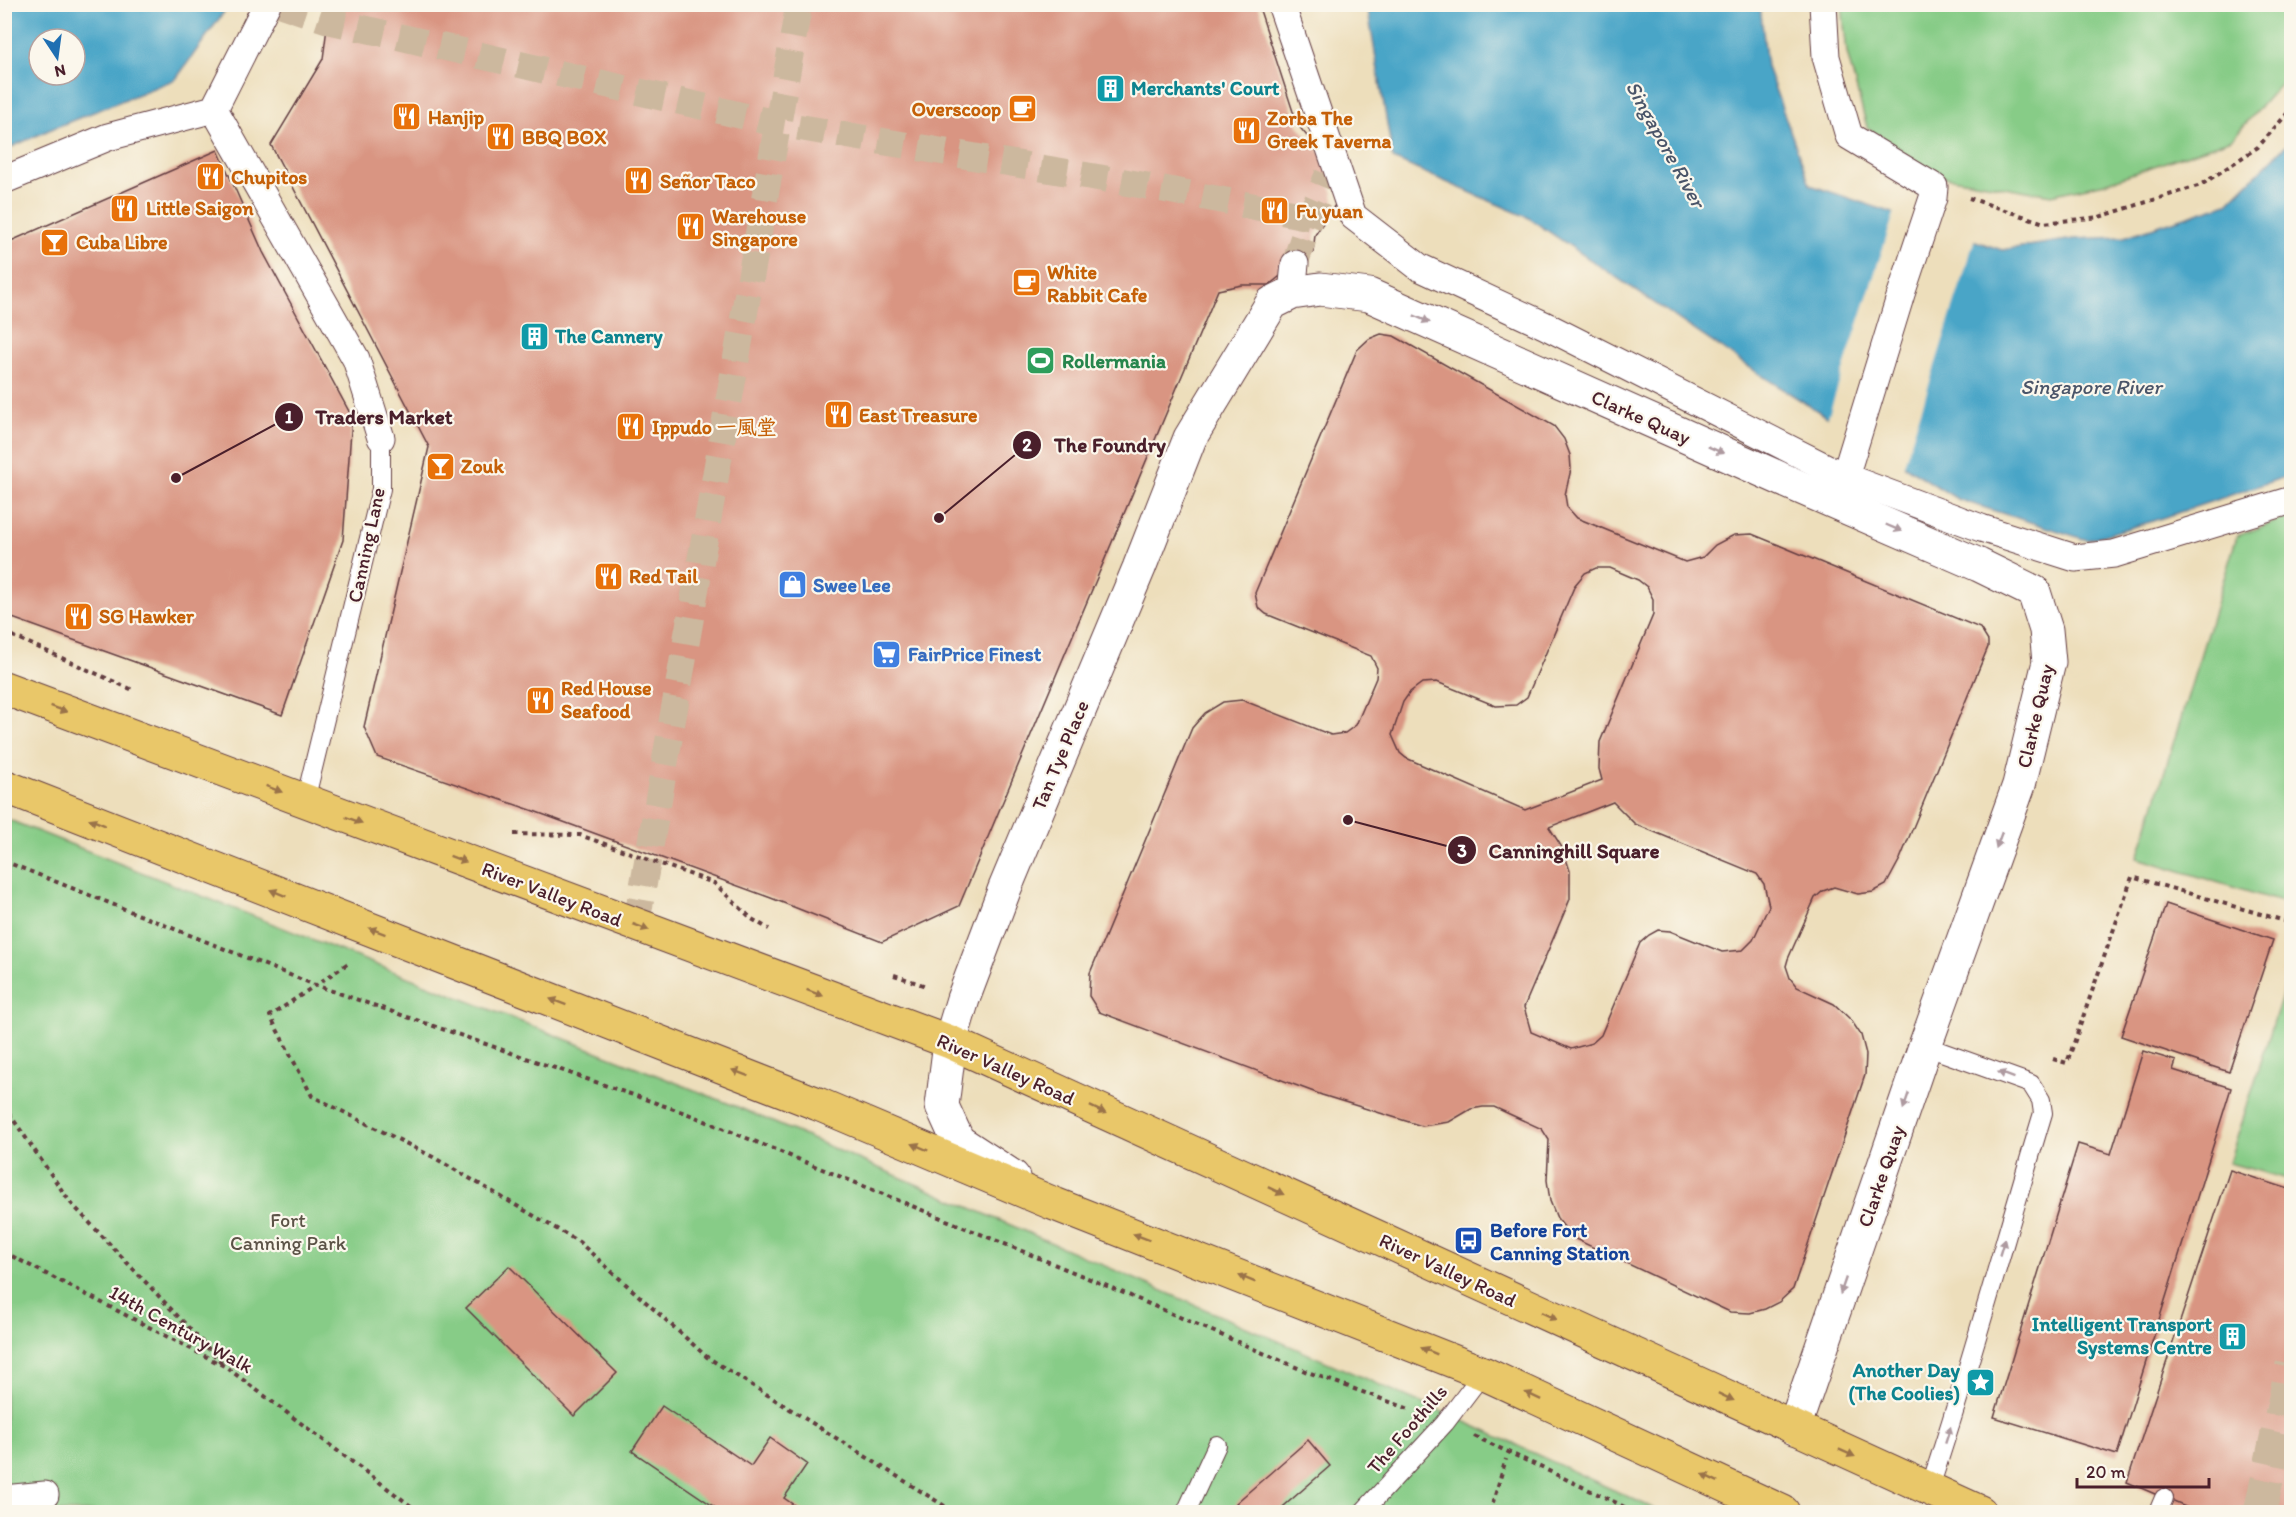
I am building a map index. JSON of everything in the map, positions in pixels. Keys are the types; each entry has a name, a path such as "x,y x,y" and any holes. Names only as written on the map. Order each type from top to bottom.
{"main road":[{"name":"River Valley Road","path":"4,688 950,1042 1980,1512"},
{"path":"4,786 818,1104 1052,1203 1483,1373 1783,1512"}],"street":[{"path":"4,180 108,137 214,109 267,4"},
{"name":"Clarke Quay","path":"1281,4 1331,167 1353,216 1419,267 1544,325 1845,477 1982,528 2075,558 2114,554 2292,500"},
{"path":"1823,4 1826,57 1849,136 1934,192 1847,470"},
{"name":"Canning Lane","path":"214,109 356,359 381,438"},
{"name":"Clarke Quay","path":"1294,278 1320,289 1369,295 1786,482 1979,565 2034,592 2046,630 2049,662 2019,785 1925,1046 1794,1428"},
{"name":"Tan Tye Place","path":"1052,1203 958,1141 942,1106 950,1042 963,999 1005,888 1139,568 1190,438 1272,303 1294,278"},
{"path":"4,1499 45,1495"}],"lane":[{"name":"Canning Lane","path":"304,801 372,532 381,489 381,438"},
{"path":"1925,1046 2031,1084 2041,1100 2043,1113 1987,1297 1957,1407 1929,1490"},
{"name":"The Foothills","path":"1362,1512 1445,1423 1483,1373"},
{"path":"1186,1512 1217,1445"}],"path":[{"path":"1934,192 2044,222 2099,217 2201,185 2258,147 2292,108"},
{"path":"4,632 141,694"},
{"path":"506,834 580,835 703,879 714,883 752,918 770,930"},
{"path":"4,861 315,985 688,1114 1112,1288 1305,1371 1445,1423 1633,1512"},
{"path":"390,936 270,1016 312,1096 434,1157 579,1242 707,1357 954,1512"},
{"path":"887,973 963,999"},
{"path":"4,1106 70,1202 226,1367"},
{"name":"14th Century Walk","path":"4,1252 226,1367 419,1512"},
{"path":"1490,1512 1506,1459"}],"green space":[{"path":"1842,5 2291,5 2291,72 2232,139 2105,183 2051,195 1934,175 1867,127 1847,53"},
{"path":"2292,516 2291,905 2138,858 2237,536"},
{"name":"Fort Canning Park","path":"4,818 740,1108 1477,1427 1661,1512 5,1512"},
{"path":"2291,967 2291,1180 2229,1163"}],"water":[{"path":"5,4 229,5 176,79 5,150"},
{"name":"Singapore River","path":"1367,5 1760,5 1767,67 1810,185 2002,250 2074,239 2124,237 2228,203 2291,140 2291,475 2150,522 2087,540 1957,499 1764,377 1527,217 1393,159"}],"pier":[{"path":"1895,211 1975,238 1903,468 1827,420"}],"building":[{"path":"330,4 1258,4 1297,124 1326,159 1335,205 1315,235 1313,253 1269,285 1242,285 1218,290 959,906 882,942 771,898 531,810 377,757 364,727 429,447 271,145 323,59"},
{"path":"218,150 263,252 352,417 343,540 282,715 4,615 4,244"},
{"path":"1381,334 1394,336 1554,426 1564,439 1570,455 1571,469 1565,495 1567,507 1577,518 1685,562 1703,557 1715,545 1734,535 1752,534 1980,628 1988,641 1988,647 1900,859 1886,885 1873,892 1858,894 1834,887 1823,891 1815,898 1788,959 1786,966 1790,978 1797,987 1834,1004 1851,1020 1861,1035 1866,1054 1865,1075 1793,1289 1779,1302 1765,1309 1750,1313 1730,1312 1573,1238 1557,1218 1550,1201 1547,1180 1549,1140 1542,1129 1494,1107 1471,1109 1449,1122 1422,1126 1322,1095 1099,1012 1089,996 1090,973 1192,728 1205,713 1223,702 1242,700 1331,735 1345,733 1356,725 1376,678 1377,668 1371,656 1266,614 1258,607 1255,593 1357,350 1369,339","holes":["1596,568 1610,568 1638,580 1647,587 1653,599 1653,615 1600,742 1599,769 1602,780 1525,810 1406,758 1400,753 1392,735 1403,702 1410,692 1422,683 1437,682 1496,706 1516,705 1527,697 1575,585 1585,573","1613,802 1635,824 1757,874 1764,884 1769,906 1753,940 1743,950 1722,952 1670,931 1658,930 1649,935 1640,943 1601,1035 1592,1043 1571,1049 1531,1032 1524,1007 1570,899 1570,871 1563,849 1549,827"]},
{"path":"2166,904 2273,940 2229,1072 2121,1036"},
{"path":"2143,1051 2176,1061 2173,1070 2231,1088 2117,1455 1994,1417 2078,1144 2111,1154"},
{"name":"Intelligent Transport Systems Centre","path":"2230,1170 2292,1190 2292,1512 2197,1512 2127,1482"},
{"path":"509,1266 617,1373 574,1416 466,1308"},
{"path":"662,1406 751,1466 770,1438 807,1464 784,1498 804,1512 722,1512 632,1451"},
{"path":"1308,1440 1330,1466 1277,1512 1244,1512 1236,1503"}],"tunnel":[{"path":"280,4 330,21 779,124 1142,185 1310,217"},
{"path":"636,926 799,4"},
{"path":"1295,264 1310,217 1328,175"},
{"path":"2260,1512 2292,1365"}],"place":[{"name":"Merchants' Court","path":"1110,88"},
{"name":"Overscoop","path":"1022,109"},
{"name":"Hanjip","path":"407,117"},
{"name":"Zorba The Greek Taverna","path":"1246,130"},
{"name":"BBQ BOX","path":"501,137"},
{"name":"Chupitos","path":"210,177"},
{"name":"Señor Taco","path":"639,181"},
{"name":"Little Saigon","path":"125,208"},
{"name":"Fu yuan","path":"1275,211"},
{"name":"Warehouse Singapore","path":"691,227"},
{"name":"Cuba Libre","path":"55,242"},
{"name":"White Rabbit Cafe","path":"1026,283"},
{"name":"The Cannery","path":"534,336"},
{"name":"Rollermania","path":"1041,361"},
{"name":"East Treasure","path":"838,415"},
{"name":"Ippudo 一風堂","path":"631,427"},
{"name":"Zouk","path":"440,466"},
{"name":"Traders Market","path":"176,478"},
{"name":"The Foundry","path":"939,518"},
{"name":"Red Tail","path":"608,576"},
{"name":"Swee Lee","path":"792,585"},
{"name":"SG Hawker","path":"78,616"},
{"name":"FairPrice Finest","path":"887,654"},
{"name":"Red House Seafood","path":"540,700"},
{"name":"Canninghill Square","path":"1348,820"},
{"name":"Before Fort Canning Station","path":"1469,1241"},
{"name":"Intelligent Transport Systems Centre","path":"2233,1336"},
{"name":"Another Day (The Coolies)","path":"1981,1382"}]}
